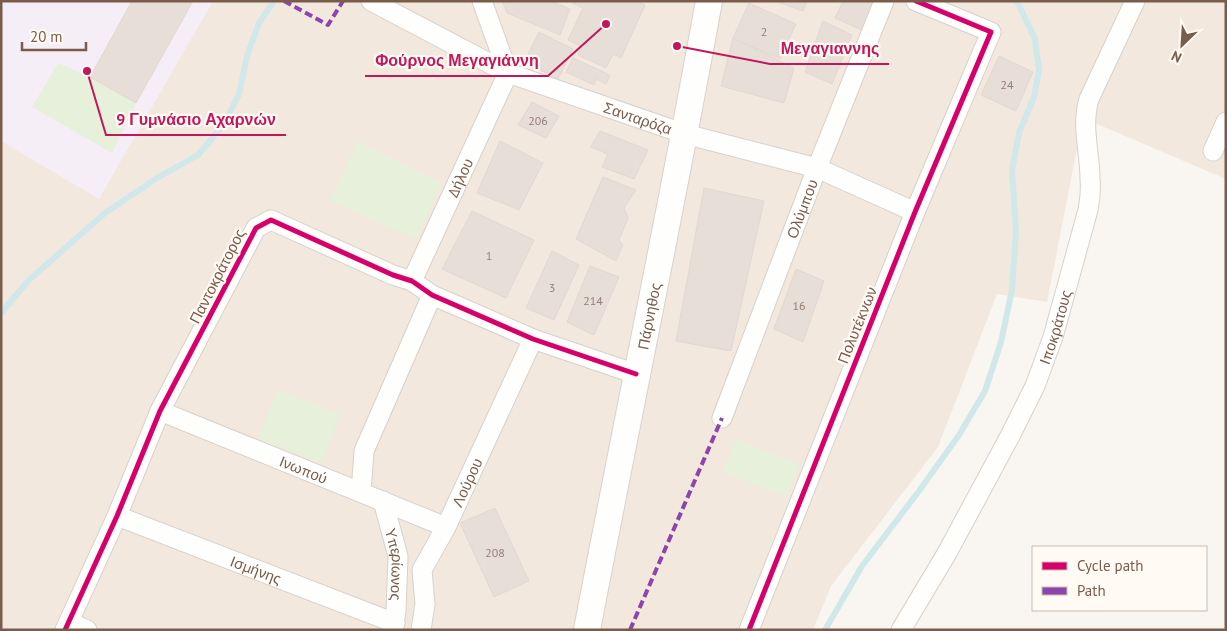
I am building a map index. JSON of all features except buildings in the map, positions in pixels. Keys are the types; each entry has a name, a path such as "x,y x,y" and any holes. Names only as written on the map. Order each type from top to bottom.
{"main road":[{"name":"Πάρνηθος","path":"587,630 636,374 685,134 709,1"}],"street":[{"name":"Σανταρόζα","path":"371,1 508,73 685,134 817,168 915,212"},
{"path":"482,1 508,73"},
{"name":"Ολύμπου","path":"722,418 817,168 884,1"},
{"name":"Πολυτέκνων","path":"749,630 915,212 991,32 916,1"},
{"name":"Ιποκράτους","path":"901,630 947,553 1023,412 1044,362 1088,210 1090,177 1085,112 1136,1"},
{"name":"Δήλου","path":"412,281 508,73"},
{"path":"1213,152 1226,122"},
{"name":"Παντοκράτορος","path":"67,626 117,516 160,411 256,228 271,220 393,275 412,281 432,295 533,339 636,374"},
{"path":"361,492 364,451 432,295"},
{"name":"Λούρου","path":"422,630 425,604 422,570 446,527 533,339"},
{"name":"Ινωπού","path":"160,411 446,527"},
{"name":"Υπερίωνος","path":"383,501 398,556 394,626"},
{"name":"Ισμήνης","path":"117,516 394,626"},
{"path":"67,626 87,630"}],"shaded area":[{"path":"1,1 1226,1 1226,179 1083,118 1047,302 997,294 938,447 831,586 813,630 1,630"},
{"path":"1,1 213,1 99,199 1,141"}],"green space":[{"path":"58,63 90,77 136,103 112,153 32,107"},
{"path":"357,141 441,183 417,239 330,201"},
{"path":"278,390 340,414 321,463 258,439"},
{"path":"736,439 800,465 786,496 722,472"}],"waterway":[{"path":"1,313 28,281 105,213 157,178 198,155 224,124 239,94 247,56 259,23 274,1"},
{"path":"825,630 862,566 959,435 985,391 1001,342 1012,290 1016,230 1012,170 1019,133 1034,97 1039,70 1035,39 1017,1"}],"marked path":[{"path":"284,1 328,25 343,1"},
{"path":"630,630 722,418"}],"cycle path":[{"path":"749,630 915,212 991,32 916,1"},
{"path":"65,630 117,516 160,411 256,228 271,220 393,275 412,281 432,295 533,339 636,374"}],"place":[{"name":"Φούρνος Μεγαγιάννη","path":"606,24"},
{"name":"Μεγαγιαννης","path":"677,46"},
{"name":"9 Γυμνάσιο Αχαρνών","path":"87,71"}]}
